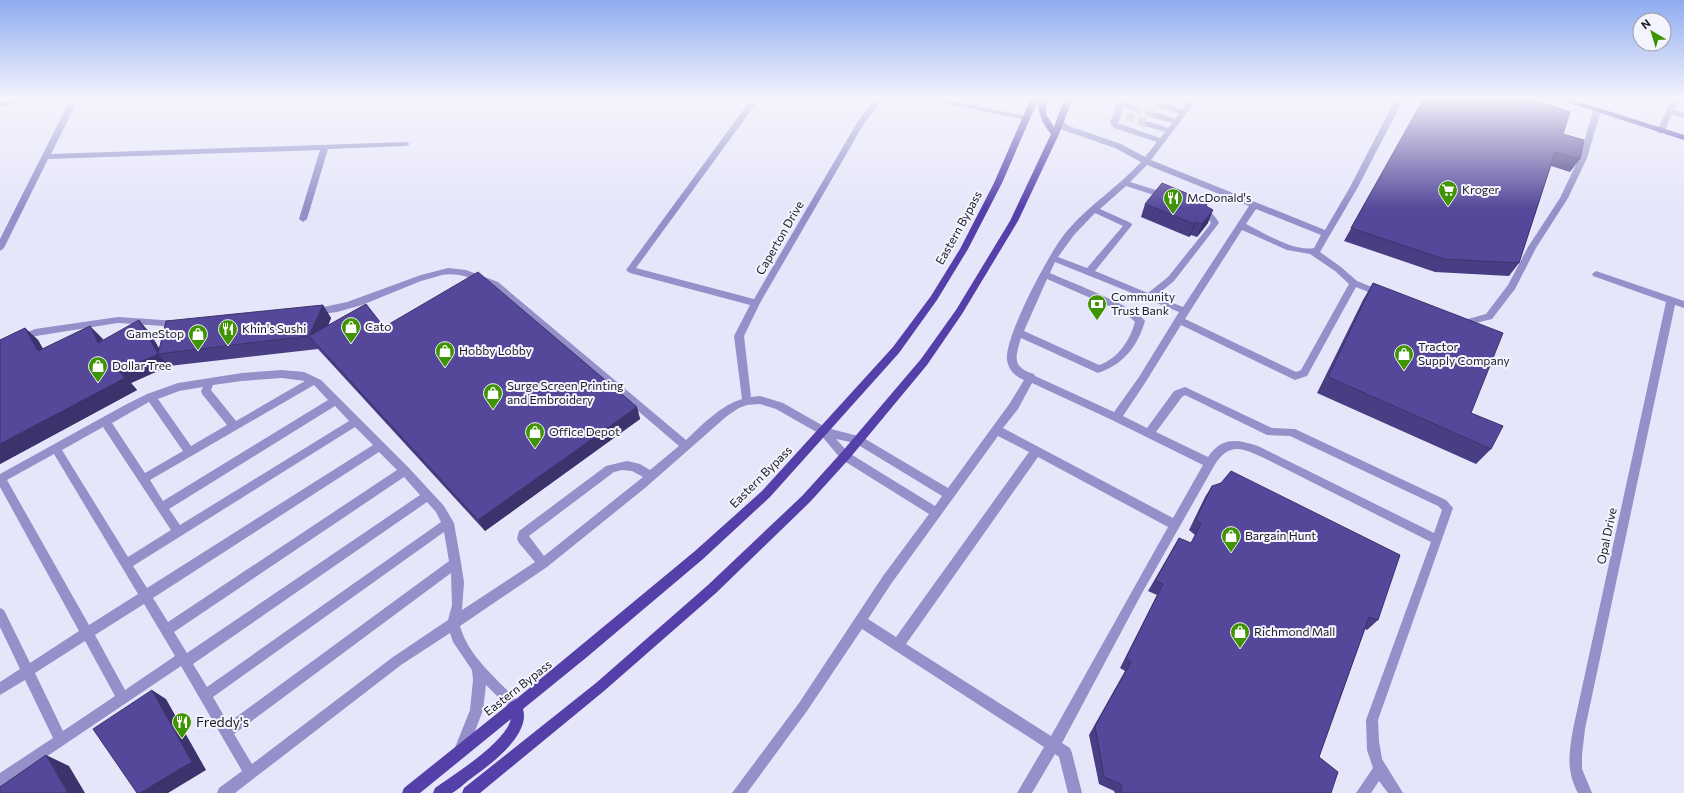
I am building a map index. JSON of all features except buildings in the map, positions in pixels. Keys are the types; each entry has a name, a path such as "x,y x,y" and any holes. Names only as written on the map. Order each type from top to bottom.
{"main road":[{"name":"Eastern Bypass","path":"409,793 515,706 583,653 699,555 766,494 896,350 934,298 964,249 998,183 1019,135"},
{"path":"469,793 600,687 712,589 806,499 845,456 924,362 959,312 1014,221 1055,135"},
{"path":"1674,135 1684,138"},
{"path":"440,793 504,743 517,722 518,714 515,706"}],"street":[{"path":"0,248 57,135"},
{"path":"729,135 630,270 756,303"},
{"name":"Caperton Drive","path":"747,401 739,336 756,303 854,135"},
{"path":"1065,135 1093,138"},
{"path":"1085,135 1118,146 1145,161 1327,234"},
{"path":"1143,135 1161,141"},
{"path":"1166,135 1145,161 1124,183 1072,231 1053,258 1019,333 1013,352 1013,363 1019,373 1031,377 1116,417 1210,463"},
{"path":"1313,252 1318,248 1327,234 1354,187 1381,135"},
{"path":"1453,323 1464,324 1489,317 1512,287 1532,247 1564,198 1583,158 1590,135"},
{"path":"46,157 406,144"},
{"path":"303,219 325,146"},
{"path":"1124,183 1174,199"},
{"path":"1116,417 1142,380 1254,205"},
{"path":"1149,297 1171,278 1212,228 1214,223 1211,216 1192,206"},
{"path":"1088,273 1128,225 1095,210"},
{"path":"1240,225 1294,248 1313,252 1338,269 1354,283 1389,297"},
{"path":"1053,258 1185,311"},
{"path":"305,313 336,310 351,306 417,279 448,271 466,274 495,284 686,446"},
{"path":"1596,274 1684,305"},
{"path":"1019,333 1098,369 1106,368 1122,354 1138,332 1140,320 1128,312 1045,275"},
{"path":"1179,320 1295,376 1304,373 1354,283"},
{"name":"Opal Drive","path":"1585,793 1576,778 1574,766 1579,729 1671,300"},
{"path":"0,348 35,334 118,320 152,324 190,324"},
{"path":"123,698 1,479 151,397 178,387 242,377 282,374 304,376 313,380 405,471 440,509 448,523 458,582 458,605 454,623 457,638 478,668 515,706"},
{"path":"739,793 803,707 887,580 997,430 1014,406 1031,377"},
{"path":"143,479 313,380"},
{"path":"210,382 206,391 234,426"},
{"path":"1149,433 1178,394 1185,391 1270,432 1291,432 1442,503 1448,508 1372,720 1371,740 1379,771 1396,793"},
{"path":"151,397 189,452"},
{"path":"224,793 356,691 543,563 605,515 723,413 735,405 747,401 760,400 779,406 824,431 858,440 949,494"},
{"path":"162,507 335,401"},
{"path":"105,421 178,532"},
{"path":"126,564 356,422"},
{"path":"997,430 1173,524"},
{"path":"824,431 845,456 936,512"},
{"path":"1024,793 1053,745 1173,524 1210,463 1223,448 1233,445 1258,451 1437,540"},
{"path":"0,689 380,446"},
{"path":"56,449 184,660 250,773"},
{"path":"898,645 1036,451"},
{"path":"543,563 523,539 523,534 610,469 617,466 636,466 650,476"},
{"path":"166,630 405,471"},
{"path":"0,781 123,698 184,660 428,495"},
{"path":"204,696 448,523"},
{"path":"226,732 455,563"},
{"path":"0,614 61,740"},
{"path":"860,621 1066,753 1075,793"},
{"path":"460,751 475,718 481,688 478,668"},
{"path":"1363,793 1379,771"}],"place":[{"name":"Kroger","path":"1448,207"},
{"name":"McDonald's","path":"1173,215"},
{"name":"Community Trust Bank","path":"1097,321"},
{"name":"Cato","path":"351,344"},
{"name":"Khin's Sushi","path":"228,346"},
{"name":"GameStop","path":"198,351"},
{"name":"Hobby Lobby","path":"445,368"},
{"name":"Tractor Supply Company","path":"1404,371"},
{"name":"Dollar Tree","path":"98,383"},
{"name":"Surge Screen Printing and Embroidery","path":"493,410"},
{"name":"Office Depot","path":"535,449"},
{"name":"Bargain Hunt","path":"1231,553"},
{"name":"Richmond Mall","path":"1240,649"},
{"name":"Freddy's","path":"182,739"}]}
